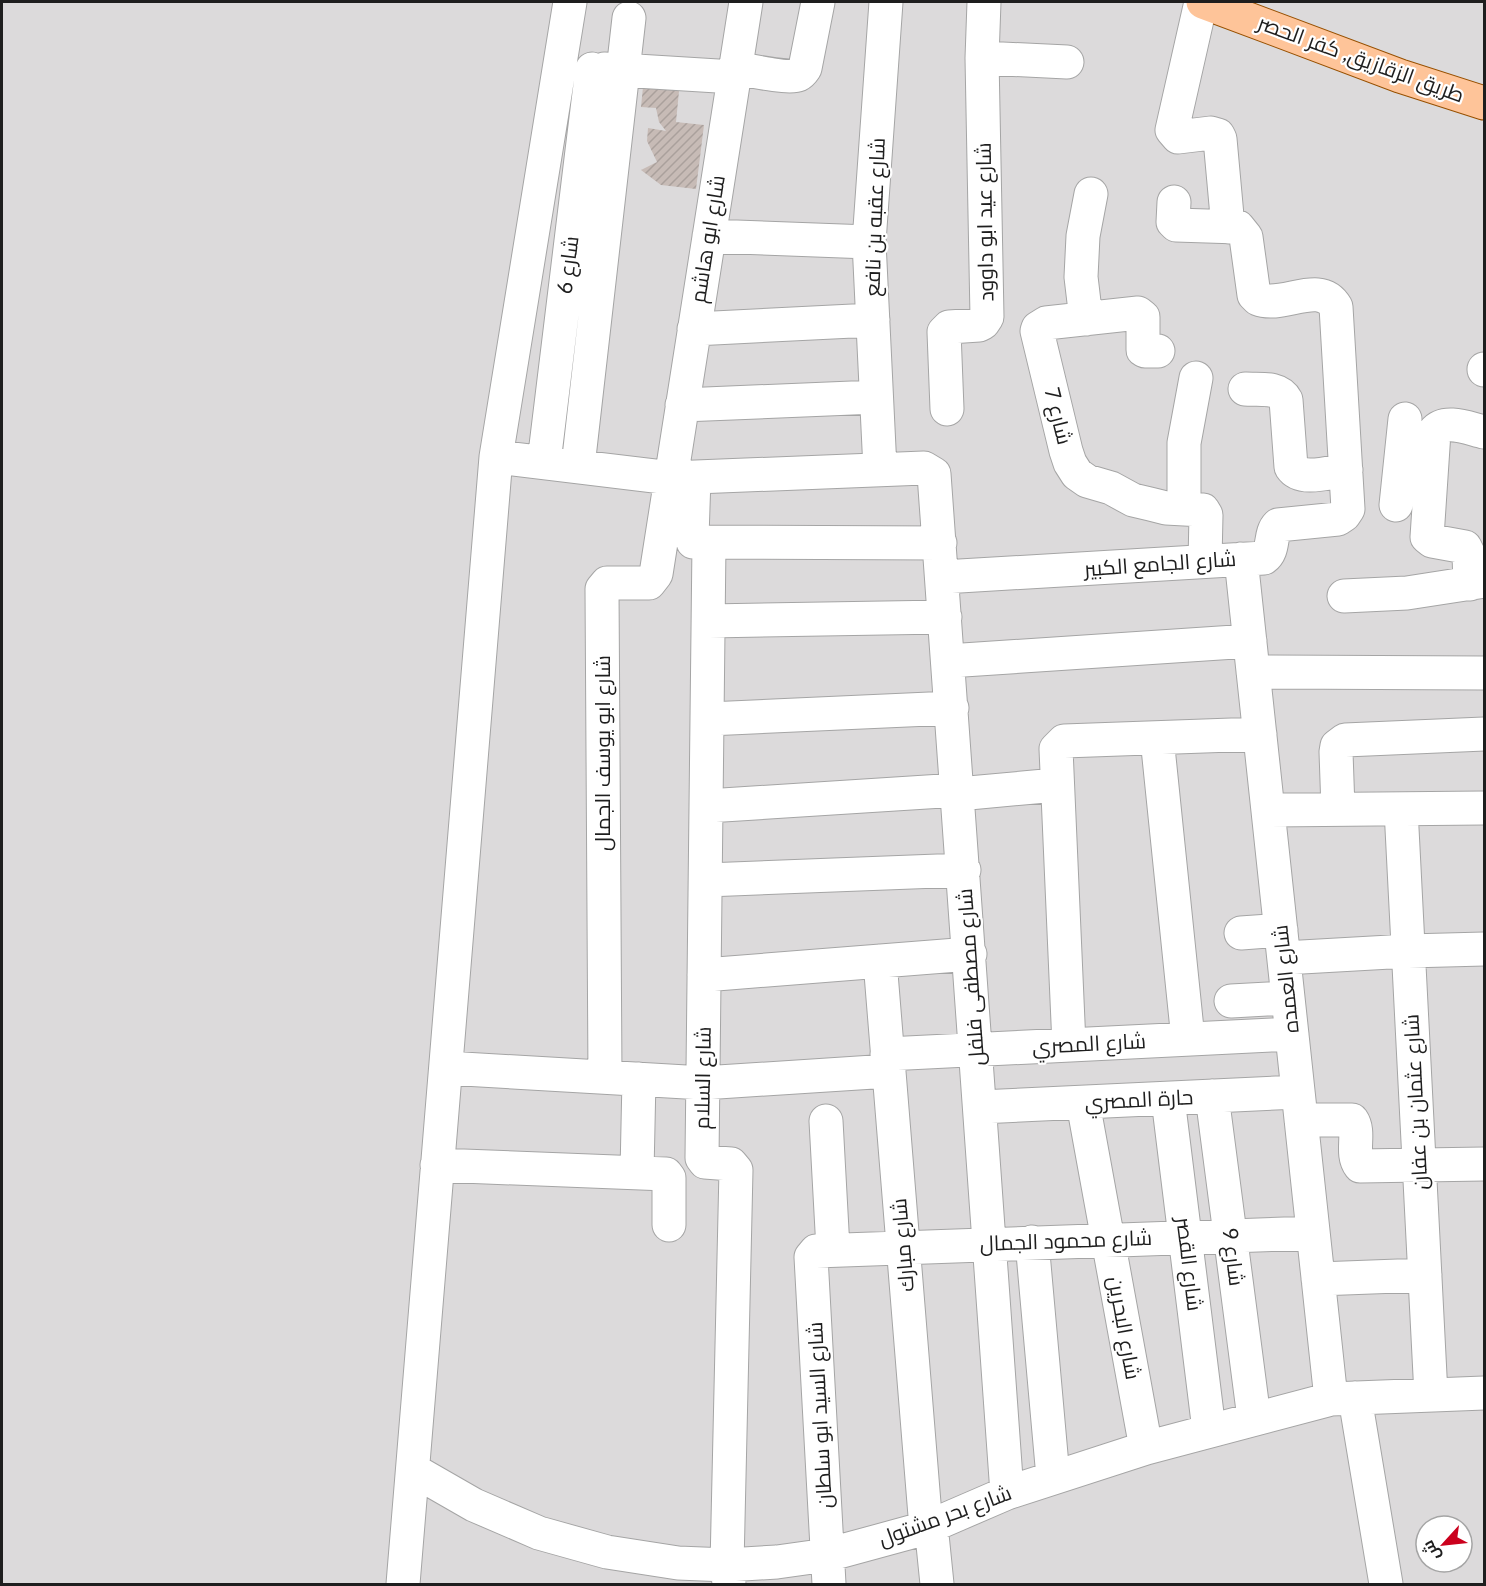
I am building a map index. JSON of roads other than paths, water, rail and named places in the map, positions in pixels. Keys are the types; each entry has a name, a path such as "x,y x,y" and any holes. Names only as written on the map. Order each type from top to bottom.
{"main road":[{"name":"طريق الزقازيق, كفر الحصر","path":"1202,2 1400,76 1485,103"}],"street":[{"path":"403,1584 496,457 570,2"},
{"name":"شارع ابو هاشم","path":"682,478 682,405 746,2"},
{"path":"558,66 799,75 805,68 818,2"},
{"name":"شارع عقبه بن نافع","path":"880,470 869,243 886,2"},
{"name":"شارع عيد ابو داوود","path":"947,408 944,332 949,327 979,325 987,317 982,58 984,2"},
{"path":"1202,2 1172,130 1178,137 1211,133 1218,135 1228,227"},
{"path":"578,466 629,18"},
{"path":"982,58 1067,62"},
{"name":"شارع 6","path":"544,462 592,69"},
{"path":"1086,319 1081,278 1083,236 1091,194"},
{"path":"1174,202 1173,222 1176,225 1238,227 1245,233 1254,295 1258,299 1270,301 1319,294 1333,301 1336,307 1348,509 1429,503"},
{"path":"709,236 869,243"},
{"name":"شارع 7","path":"1158,351 1145,351 1142,348 1143,317 1140,314 1046,323 1038,328 1070,463 1077,474 1087,481 1111,488 1133,500 1166,508 1200,509 1206,515 1205,561"},
{"path":"694,329 873,320"},
{"path":"1184,509 1184,443 1196,378"},
{"path":"1245,389 1273,390 1284,395 1291,467 1294,471 1303,475 1346,470"},
{"path":"682,405 876,397"},
{"path":"1396,505 1405,419"},
{"path":"1344,596 1407,593 1477,583 1465,547 1432,541 1427,537 1434,432 1446,424 1485,432"},
{"path":"496,457 682,478 880,470"},
{"name":"شارع مصطفى فلفل","path":"880,470 924,468 934,474 936,480 1007,1493"},
{"path":"682,478 692,540 696,542 940,543"},
{"name":"شارع ابو يوسف الجمال","path":"605,1077 602,589 607,583 644,585 654,580 682,478"},
{"name":"شارع الجامع الكبير","path":"943,577 1268,556 1273,530 1280,523 1332,520 1344,515 1348,509"},
{"name":"شارع السلام","path":"709,543 702,1158 705,1162 731,1164 736,1170 728,1575"},
{"name":"شارع العمده","path":"1241,559 1318,1279 1386,1584"},
{"path":"709,621 945,618"},
{"path":"948,661 1251,657 1485,673"},
{"path":"708,719 952,708"},
{"path":"1069,1045 1056,749 1064,741 1260,734"},
{"path":"1338,810 1336,752 1340,742 1485,734"},
{"path":"1158,738 1188,1039"},
{"path":"706,806 1056,785"},
{"path":"1268,810 1485,808"},
{"name":"شارع عثمان بن عفان","path":"1401,809 1431,1395"},
{"path":"705,879 964,870"},
{"path":"1241,933 1282,944 1408,951 1485,949"},
{"path":"704,975 970,954"},
{"name":"شارع مبارك","path":"880,961 928,1526 937,1584"},
{"path":"1232,1001 1288,998"},
{"name":"شارع المصري","path":"446,1068 703,1083 888,1063 976,1050 1292,1034"},
{"path":"637,1172 639,1079"},
{"name":"حارة المصري","path":"981,1107 1212,1096 1299,1106 1352,1120 1356,1126 1356,1161 1360,1166 1419,1165"},
{"name":"شارع 9","path":"1212,1096 1254,1418"},
{"name":"شارع القصر","path":"1168,1099 1209,1430"},
{"name":"شارع البحرين","path":"1083,1102 1146,1448"},
{"name":"شارع السيد ابو سلطان","path":"826,1121 826,1249 812,1254 811,1257 828,1570"},
{"path":"1419,1165 1485,1164"},
{"path":"437,1166 666,1174 668,1176 669,1225"},
{"name":"شارع محمود الجمال","path":"826,1249 1313,1233"},
{"path":"1032,1242 1053,1477"},
{"path":"1318,1279 1425,1275"},
{"name":"شارع بحر مشتول","path":"413,1470 474,1505 539,1533 678,1574 728,1575 777,1562 828,1570 1007,1493 1209,1430 1343,1399 1485,1393"}]}
